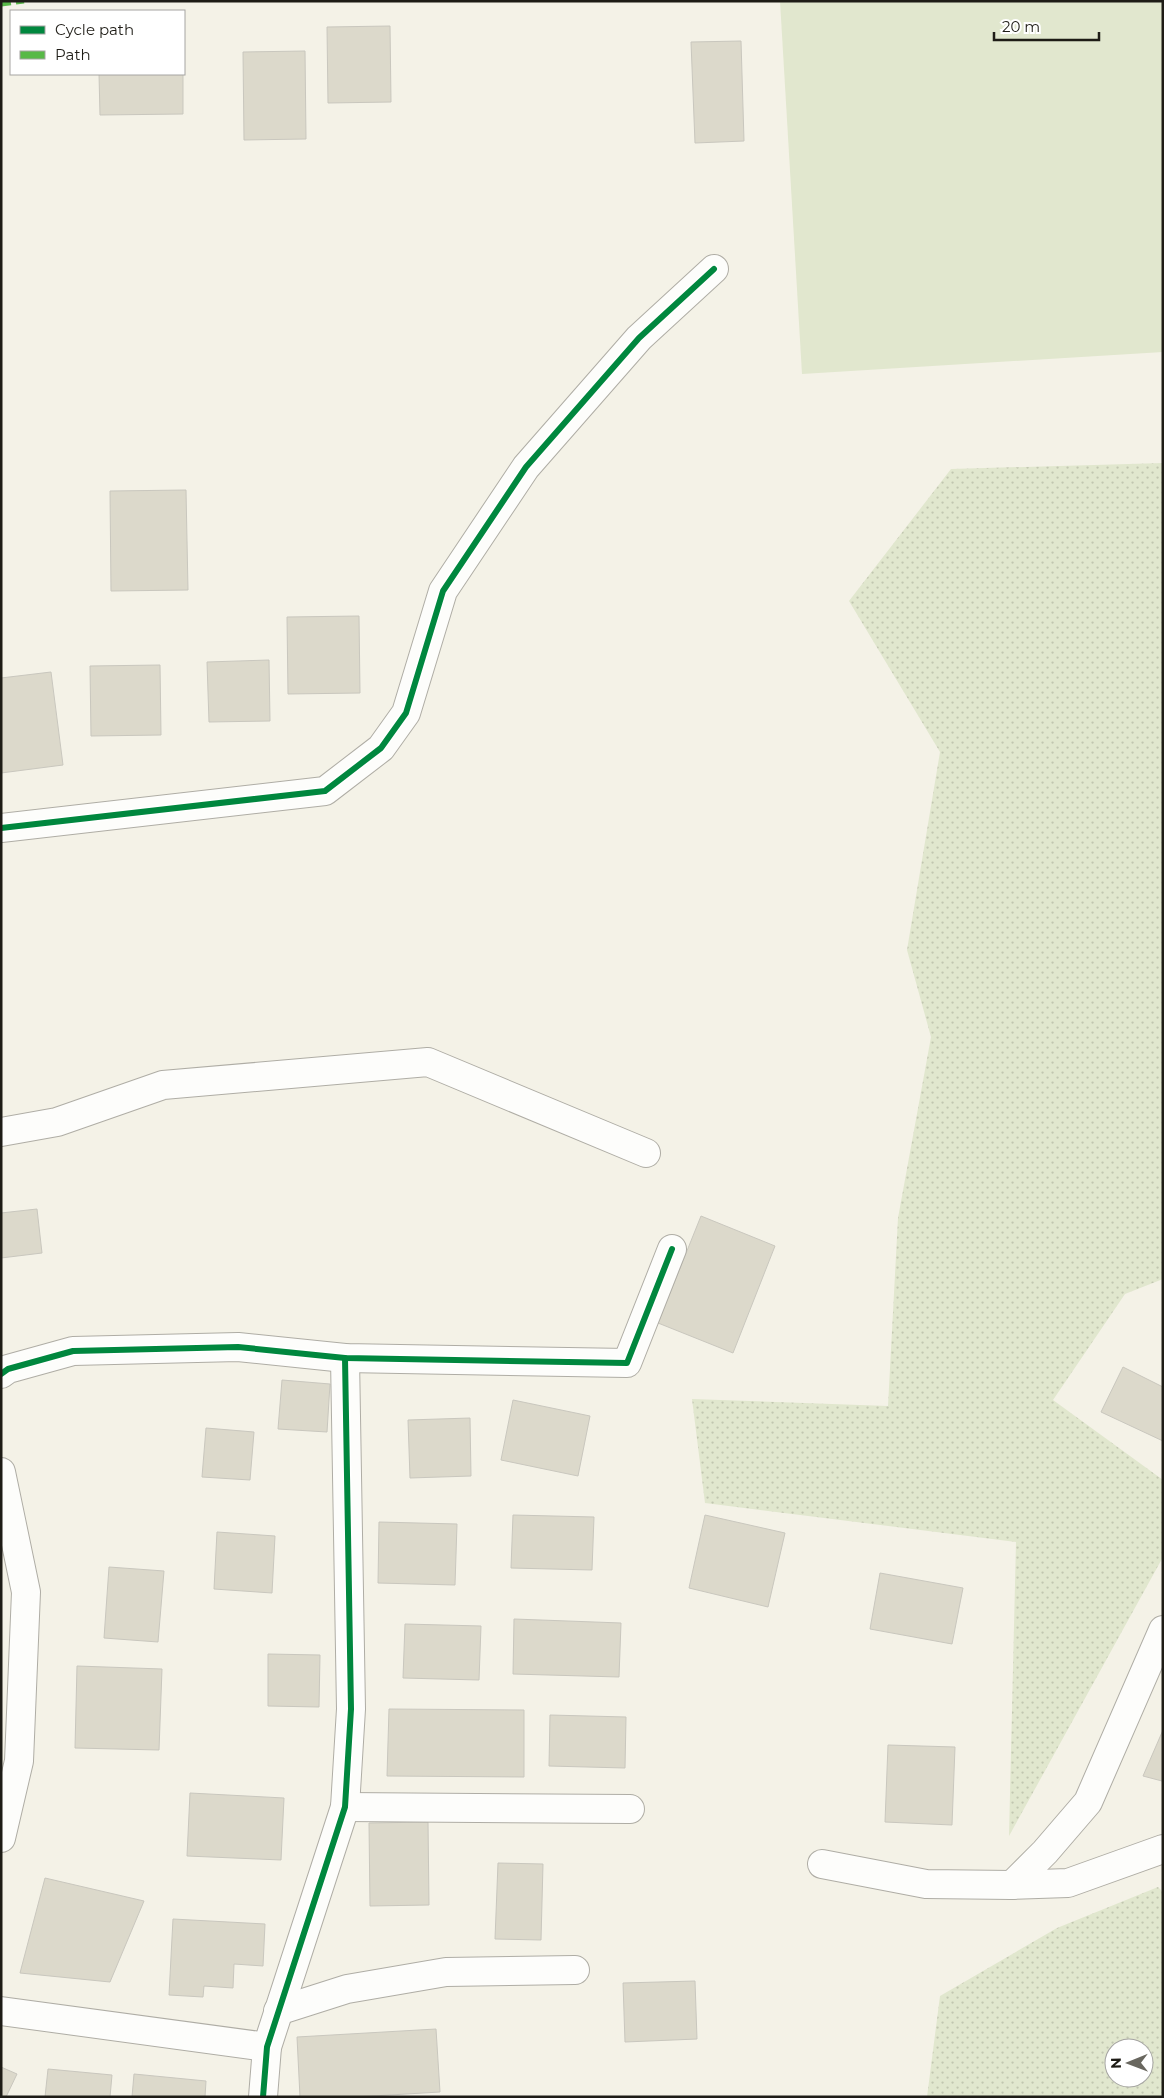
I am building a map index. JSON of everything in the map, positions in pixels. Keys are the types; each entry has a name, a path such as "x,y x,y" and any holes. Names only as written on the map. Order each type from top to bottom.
{"street":[{"path":"1,828 325,791 381,748 406,714 443,591 526,467 639,338 714,269"},
{"path":"1,1132 57,1122 163,1084 428,1062 646,1153"},
{"path":"1,1374 8,1369 73,1351 238,1347 345,1358 627,1363 672,1249"},
{"path":"263,2097 267,2046 345,1807 351,1709 345,1358"},
{"path":"1,1472 26,1592 19,1761 1,1838"},
{"path":"1012,1886 1045,1852 1088,1802 1163,1630"},
{"path":"345,1807 630,1809"},
{"path":"822,1864 926,1884 1012,1886 1068,1882 1163,1849"},
{"path":"278,2011 347,1989 446,1972 575,1970"},
{"path":"1,2011 267,2046"}],"green space":[{"path":"780,1 1163,1 1163,352 802,374"},
{"path":"1163,463 1163,1279 1125,1294 1053,1400 1163,1480 1163,1557 1009,1836 1016,1542 705,1503 692,1399 888,1406 898,1218 931,1037 907,950 940,752 849,601 951,469"},
{"path":"1158,1887 1163,1892 1163,2097 927,2097 940,1996 1057,1928"}],"building":[{"path":"390,26 391,102 328,103 327,27"},
{"path":"741,41 744,141 695,143 691,42"},
{"path":"305,51 306,139 244,140 243,52"},
{"path":"99,75 183,75 183,114 100,115"},
{"path":"186,490 188,590 111,591 110,491"},
{"path":"359,616 360,693 288,694 287,617"},
{"path":"269,660 270,721 209,722 207,662"},
{"path":"160,665 161,735 91,736 90,666"},
{"path":"51,672 63,765 1,773 1,678"},
{"path":"37,1209 42,1253 1,1258 1,1213"},
{"path":"701,1216 775,1246 733,1353 658,1323"},
{"path":"1123,1367 1163,1387 1163,1441 1101,1412"},
{"path":"282,1380 330,1384 327,1432 278,1429"},
{"path":"513,1400 590,1416 578,1476 501,1460"},
{"path":"470,1418 471,1476 410,1478 408,1420"},
{"path":"206,1428 254,1432 250,1480 202,1477"},
{"path":"513,1515 594,1517 592,1570 511,1568"},
{"path":"705,1515 785,1533 768,1607 689,1588"},
{"path":"379,1522 457,1524 455,1585 378,1583"},
{"path":"217,1532 275,1536 272,1593 214,1589"},
{"path":"109,1567 164,1571 158,1642 104,1638"},
{"path":"880,1573 963,1588 952,1644 870,1629"},
{"path":"514,1619 621,1623 619,1677 513,1674"},
{"path":"405,1624 481,1626 479,1680 403,1678"},
{"path":"268,1654 320,1655 319,1707 268,1706"},
{"path":"77,1666 162,1669 159,1750 75,1748"},
{"path":"389,1709 524,1710 524,1777 387,1776"},
{"path":"550,1715 626,1717 625,1768 549,1766"},
{"path":"1163,1730 1163,1781 1162,1781 1143,1776"},
{"path":"888,1745 955,1747 952,1825 885,1822"},
{"path":"190,1793 284,1798 281,1860 187,1856"},
{"path":"428,1822 429,1905 370,1906 369,1823"},
{"path":"498,1863 543,1864 541,1940 495,1939"},
{"path":"45,1878 144,1901 110,1982 20,1973"},
{"path":"173,1919 265,1924 263,1966 234,1964 233,1988 204,1986 203,1997 169,1995"},
{"path":"695,1981 697,2039 625,2042 623,1983"},
{"path":"436,2029 440,2092 356,2097 300,2097 297,2037"},
{"path":"1,2067 17,2074 6,2097 1,2097"},
{"path":"48,2069 112,2075 110,2097 45,2097"},
{"path":"134,2074 206,2081 205,2097 132,2097"}],"marked path":[{"path":"1,4 24,1"}],"cycle path":[{"path":"1,828 325,791 381,748 406,713 443,591 526,467 639,338 714,269"},
{"path":"1,1374 8,1369 73,1351 238,1347 345,1358 627,1363 672,1249"},
{"path":"263,2097 267,2047 345,1807 351,1709 345,1358"}]}
